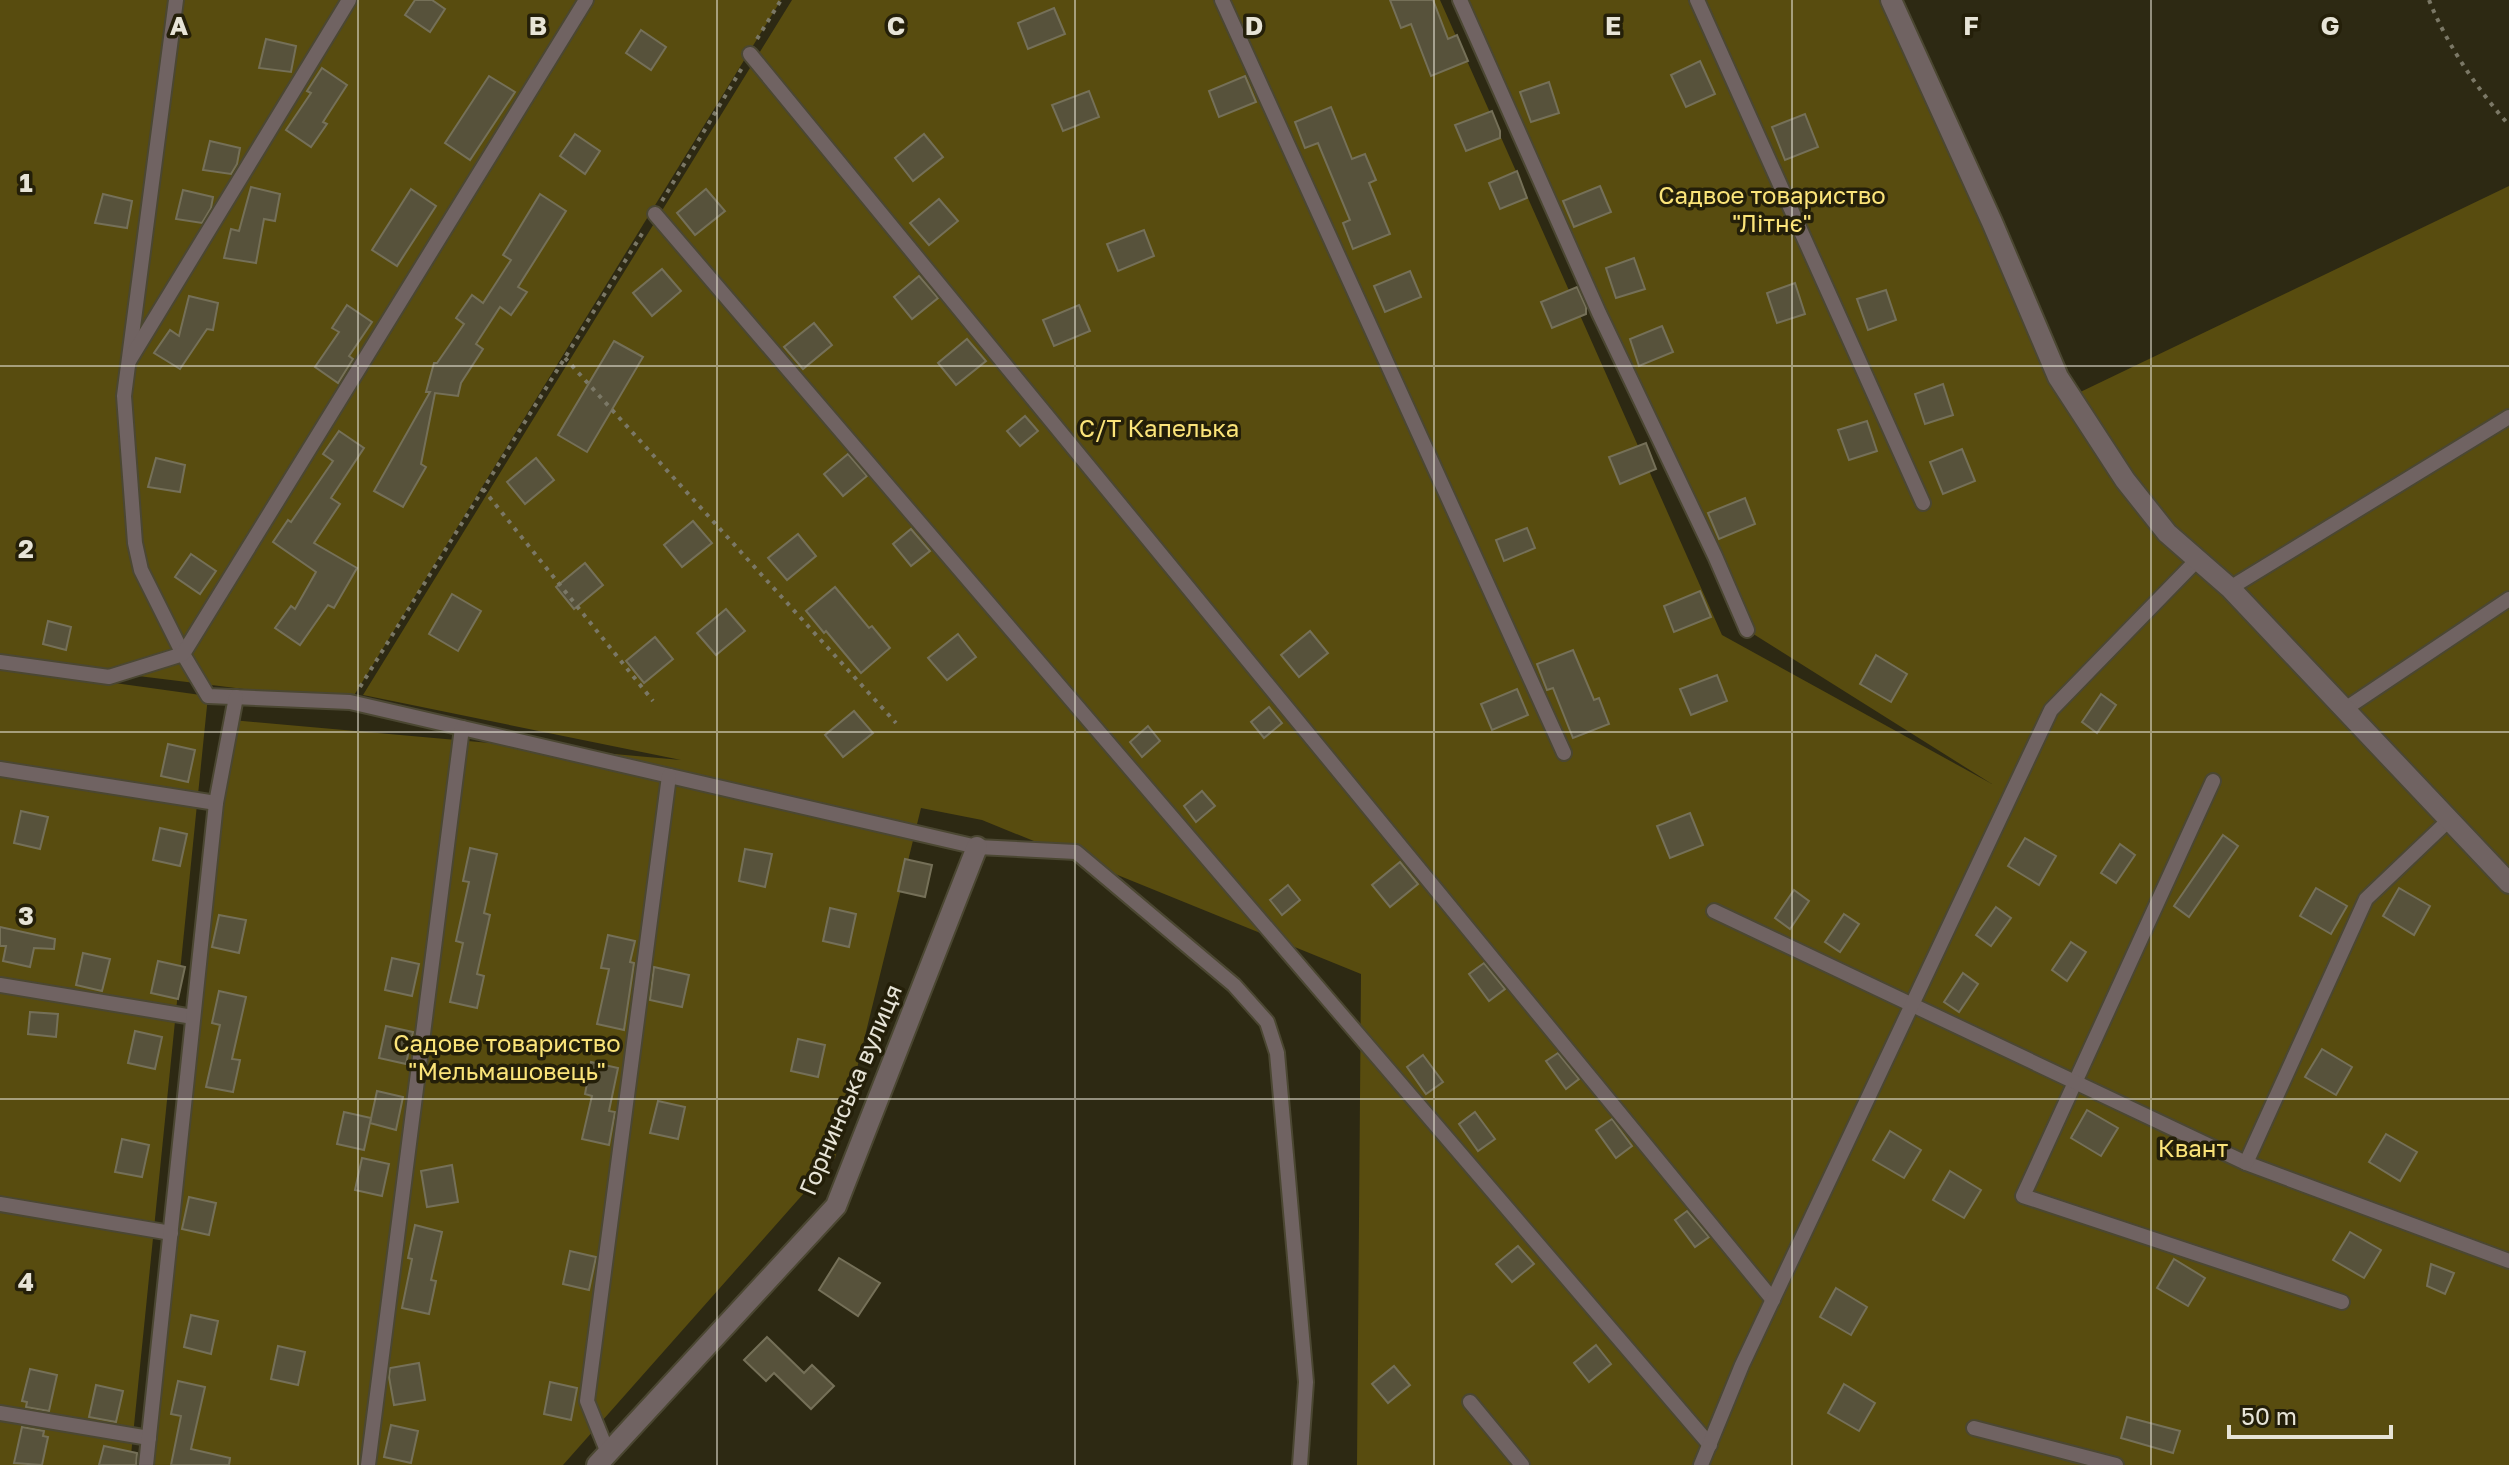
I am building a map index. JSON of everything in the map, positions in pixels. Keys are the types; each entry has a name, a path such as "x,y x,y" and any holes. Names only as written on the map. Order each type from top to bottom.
{"street":[{"path":"1891,0 2058,377 2125,480 2167,533 2230,588 2509,883"},
{"name":"Горнинська вулиця","path":"602,1459 836,1206 977,847"}],"lane":[{"path":"176,0 124,396 135,543 141,570 208,696 350,702 977,847 1076,852 1234,985 1267,1022 1277,1053 1306,1382 1300,1465"},
{"path":"126,365 349,0"},
{"path":"0,662 109,677 183,654 586,0"},
{"path":"1222,0 1564,753"},
{"path":"1460,0 1599,313 1747,630"},
{"path":"1697,0 1923,503"},
{"path":"750,54 1773,1300"},
{"path":"655,214 1710,1445"},
{"path":"2230,588 2509,417"},
{"path":"1701,1465 1742,1365 2051,710 2198,559"},
{"path":"2345,709 2509,599"},
{"path":"146,1465 216,803 236,697"},
{"path":"368,1465 462,728"},
{"path":"0,769 216,803"},
{"path":"602,1459 587,1401 669,776"},
{"path":"2213,781 2023,1196 2342,1302"},
{"path":"2246,1163 2366,899 2449,820"},
{"path":"1714,911 2246,1163 2509,1261"},
{"path":"0,985 193,1017"},
{"path":"0,1204 171,1233"},
{"path":"1470,1402 1522,1465"},
{"path":"0,1413 149,1438"},
{"path":"1974,1428 2116,1465"}],"path":[{"path":"350,702 655,214 781,0"},
{"path":"2429,0 2452,47 2495,110 2509,125"},
{"path":"565,358 896,723"},
{"path":"483,489 653,701"}],"green space":[{"path":"0,0 781,0 350,702 0,659"},
{"path":"792,0 1440,0 1722,635 1992,784 1747,630 1459,0 1893,0 2072,396 2509,186 2509,1465 1357,1465 1361,974 982,820 921,808 835,1158 563,1465 144,1465 232,720 681,760 363,695"},
{"path":"0,667 208,696 130,1465 0,1465"}],"building":[{"path":"415,0 432,0 445,9 430,32 405,15"},
{"path":"1390,0 1433,0 1448,39 1457,35 1468,61 1431,76 1411,24 1401,28"},
{"path":"1054,8 1065,34 1028,49 1018,23"},
{"path":"641,30 666,47 651,70 626,53"},
{"path":"266,39 296,46 291,72 259,68"},
{"path":"1700,61 1715,94 1686,107 1671,75"},
{"path":"322,68 347,85 311,147 286,130 311,93 307,91"},
{"path":"489,76 515,92 470,160 445,143"},
{"path":"1245,76 1256,102 1219,117 1209,91"},
{"path":"1549,82 1559,113 1531,122 1520,92"},
{"path":"1089,91 1099,117 1063,131 1052,105"},
{"path":"1331,107 1352,159 1365,154 1376,180 1369,183 1390,234 1353,249 1343,223 1350,220 1318,143 1305,148 1295,122"},
{"path":"1492,111 1500,138 1466,151 1455,125"},
{"path":"1805,114 1818,147 1785,160 1772,127"},
{"path":"575,134 600,151 585,174 560,156"},
{"path":"924,134 943,157 913,181 895,158"},
{"path":"210,141 240,148 231,174 203,170"},
{"path":"1517,171 1527,198 1500,209 1489,183"},
{"path":"1600,186 1611,212 1574,227 1563,201"},
{"path":"251,187 280,194 275,221 264,219 256,263 224,258 231,229 239,231"},
{"path":"411,189 436,206 397,266 372,250"},
{"path":"706,189 725,211 695,235 677,213"},
{"path":"183,190 213,197 211,208 202,223 176,219"},
{"path":"103,194 132,201 127,228 95,223"},
{"path":"540,194 566,211 518,287 527,292 511,315 500,307 476,344 483,349 461,383 458,396 435,393 421,464 426,467 403,507 374,491 430,392 426,392 434,363 464,324 456,318 472,295 483,303 511,260 503,255"},
{"path":"939,199 958,221 929,245 910,223"},
{"path":"1144,230 1154,256 1118,271 1107,244"},
{"path":"1634,258 1645,289 1616,298 1606,268"},
{"path":"662,269 681,291 652,316 633,293"},
{"path":"1410,271 1421,297 1385,312 1374,286"},
{"path":"919,276 938,298 912,319 894,297"},
{"path":"1795,283 1805,314 1777,323 1767,293"},
{"path":"1577,287 1586,314 1552,328 1541,302"},
{"path":"1886,290 1896,320 1868,330 1857,299"},
{"path":"189,296 218,303 213,330 207,329 180,369 154,353 170,330 179,336"},
{"path":"347,305 372,322 349,356 353,359 338,383 315,367 339,332 332,328"},
{"path":"1079,305 1090,331 1054,346 1043,320"},
{"path":"814,323 832,345 803,369 784,347"},
{"path":"1662,326 1673,352 1639,366 1630,339"},
{"path":"967,339 986,361 956,385 938,363"},
{"path":"614,341 643,357 587,452 558,435"},
{"path":"1943,384 1953,415 1925,424 1915,394"},
{"path":"1025,416 1038,431 1020,446 1007,431"},
{"path":"1867,421 1877,451 1849,460 1838,430"},
{"path":"339,431 364,448 331,498 340,504 314,543 357,568 334,608 328,605 300,645 275,628 291,606 295,609 316,572 273,542 288,520 291,522 333,461 323,454"},
{"path":"1646,443 1656,469 1620,484 1609,457"},
{"path":"1962,449 1975,481 1943,494 1930,462"},
{"path":"848,454 867,476 843,496 824,474"},
{"path":"156,458 185,465 180,492 148,487"},
{"path":"536,458 554,480 525,504 507,482"},
{"path":"1745,498 1755,524 1719,539 1708,513"},
{"path":"693,521 712,543 682,567 664,545"},
{"path":"1527,528 1535,548 1504,561 1496,540"},
{"path":"911,529 930,551 911,566 893,544"},
{"path":"798,534 816,556 787,580 768,558"},
{"path":"191,554 216,571 200,594 175,577"},
{"path":"585,563 603,585 574,609 556,587"},
{"path":"835,587 890,648 861,673 806,611"},
{"path":"1700,591 1711,617 1674,632 1664,606"},
{"path":"452,594 481,611 458,651 429,634"},
{"path":"726,609 745,631 716,655 697,633"},
{"path":"48,621 71,627 66,650 43,644"},
{"path":"1310,631 1328,653 1299,677 1281,655"},
{"path":"958,634 976,657 947,680 928,658"},
{"path":"655,637 673,659 644,683 626,661"},
{"path":"1573,650 1594,700 1599,698 1609,724 1573,738 1553,688 1547,690 1537,664"},
{"path":"1876,655 1907,674 1891,702 1860,684"},
{"path":"1717,675 1727,701 1691,715 1680,689"},
{"path":"1517,689 1528,715 1492,730 1481,704"},
{"path":"2101,694 2116,705 2097,733 2082,722"},
{"path":"1269,707 1282,723 1264,738 1251,722"},
{"path":"854,711 873,733 843,757 825,735"},
{"path":"1148,726 1160,741 1142,757 1130,742"},
{"path":"168,744 195,750 188,782 161,776"},
{"path":"1202,791 1215,806 1196,822 1184,806"},
{"path":"21,811 48,817 40,849 14,843"},
{"path":"1690,813 1703,845 1670,858 1657,826"},
{"path":"160,828 187,834 180,866 153,860"},
{"path":"2223,835 2238,846 2189,917 2174,906"},
{"path":"2025,838 2056,856 2039,885 2008,866"},
{"path":"2120,844 2135,855 2116,883 2101,873"},
{"path":"470,848 497,854 484,913 490,915 477,974 484,976 477,1008 450,1002 463,943 456,941 469,882 463,881"},
{"path":"745,849 772,854 765,887 739,881"},
{"path":"905,859 932,865 925,897 898,891"},
{"path":"1400,862 1418,884 1390,907 1372,885"},
{"path":"1288,885 1300,900 1282,915 1270,900"},
{"path":"2316,888 2347,906 2331,934 2300,916"},
{"path":"2399,888 2430,906 2414,935 2383,916"},
{"path":"1794,890 1809,901 1790,929 1775,918"},
{"path":"1996,907 2011,918 1991,946 1976,935"},
{"path":"830,908 856,914 849,947 823,941"},
{"path":"1844,914 1859,924 1840,952 1825,942"},
{"path":"219,915 246,920 239,953 212,947"},
{"path":"0,927 55,939 54,949 34,948 30,967 3,961 6,946 0,946"},
{"path":"608,935 635,941 624,1030 597,1024 609,969 601,968"},
{"path":"2071,942 2086,952 2067,981 2052,970"},
{"path":"83,953 110,959 102,991 76,985"},
{"path":"392,958 419,964 412,996 385,990"},
{"path":"158,961 185,967 178,999 151,993"},
{"path":"1484,963 1505,989 1489,1001 1469,974"},
{"path":"654,967 689,975 682,1007 650,1000"},
{"path":"1963,973 1978,984 1959,1012 1944,1002"},
{"path":"219,991 246,997 232,1059 240,1060 233,1092 206,1087 220,1025 212,1023"},
{"path":"30,1012 58,1014 56,1037 28,1034"},
{"path":"386,1026 413,1032 406,1064 379,1058"},
{"path":"135,1031 162,1037 155,1069 128,1063"},
{"path":"798,1039 825,1045 818,1077 791,1071"},
{"path":"2322,1049 2352,1067 2336,1095 2305,1077"},
{"path":"1558,1053 1579,1079 1566,1089 1546,1061"},
{"path":"1423,1055 1443,1082 1426,1094 1407,1067"},
{"path":"591,1062 618,1068 609,1111 615,1112 609,1145 582,1139 592,1096 585,1094"},
{"path":"377,1091 403,1097 396,1130 370,1123"},
{"path":"658,1101 685,1107 678,1139 650,1133"},
{"path":"2087,1110 2118,1128 2101,1156 2071,1138"},
{"path":"344,1112 371,1118 364,1150 337,1144"},
{"path":"1475,1112 1495,1139 1478,1151 1459,1124"},
{"path":"1612,1119 1632,1146 1616,1158 1596,1130"},
{"path":"1890,1131 1921,1150 1904,1178 1873,1160"},
{"path":"2386,1134 2417,1152 2400,1181 2369,1162"},
{"path":"122,1139 149,1145 142,1177 115,1172"},
{"path":"362,1158 389,1164 382,1196 355,1190"},
{"path":"452,1165 458,1202 427,1207 421,1171"},
{"path":"1950,1171 1981,1190 1964,1218 1933,1200"},
{"path":"189,1197 216,1203 209,1235 182,1229"},
{"path":"1687,1211 1709,1237 1695,1247 1675,1220"},
{"path":"415,1225 442,1232 431,1280 436,1281 429,1314 402,1308"},
{"path":"2350,1232 2381,1250 2364,1278 2333,1260"},
{"path":"1518,1246 1534,1264 1512,1282 1496,1264"},
{"path":"570,1251 596,1257 589,1290 563,1284"},
{"path":"839,1258 880,1283 858,1316 819,1290"},
{"path":"2174,1259 2205,1278 2188,1306 2157,1288"},
{"path":"2431,1264 2454,1273 2445,1294 2427,1286"},
{"path":"1836,1288 1867,1307 1851,1335 1820,1317"},
{"path":"191,1315 218,1321 211,1354 184,1347"},
{"path":"767,1337 804,1373 812,1365 834,1386 811,1409 774,1373 766,1381 744,1360"},
{"path":"1596,1345 1611,1364 1589,1382 1574,1363"},
{"path":"278,1346 305,1352 298,1385 271,1379"},
{"path":"419,1363 425,1400 394,1405 390,1368"},
{"path":"1394,1366 1410,1385 1388,1403 1372,1384"},
{"path":"30,1369 57,1375 49,1411 26,1407 27,1402 22,1401"},
{"path":"178,1381 205,1387 191,1449 230,1458 229,1465 171,1465 181,1416 171,1414"},
{"path":"550,1382 577,1388 571,1420 544,1414"},
{"path":"1844,1384 1875,1403 1859,1431 1828,1413"},
{"path":"96,1385 123,1391 116,1422 89,1417"},
{"path":"2127,1417 2180,1431 2173,1453 2121,1438"},
{"path":"391,1425 418,1431 411,1463 384,1457"},
{"path":"22,1427 44,1431 43,1436 48,1437 42,1465 14,1463"},
{"path":"104,1446 137,1453 136,1465 99,1465"}],"park label":[{"name":"Садвое товариство \"Літнє\"","path":"1772,210"},
{"name":"С/Т Капелька","path":"1159,429"},
{"name":"Садове товариство \"Мельмашовець\"","path":"507,1058"},
{"name":"Квант","path":"2193,1149"}]}
